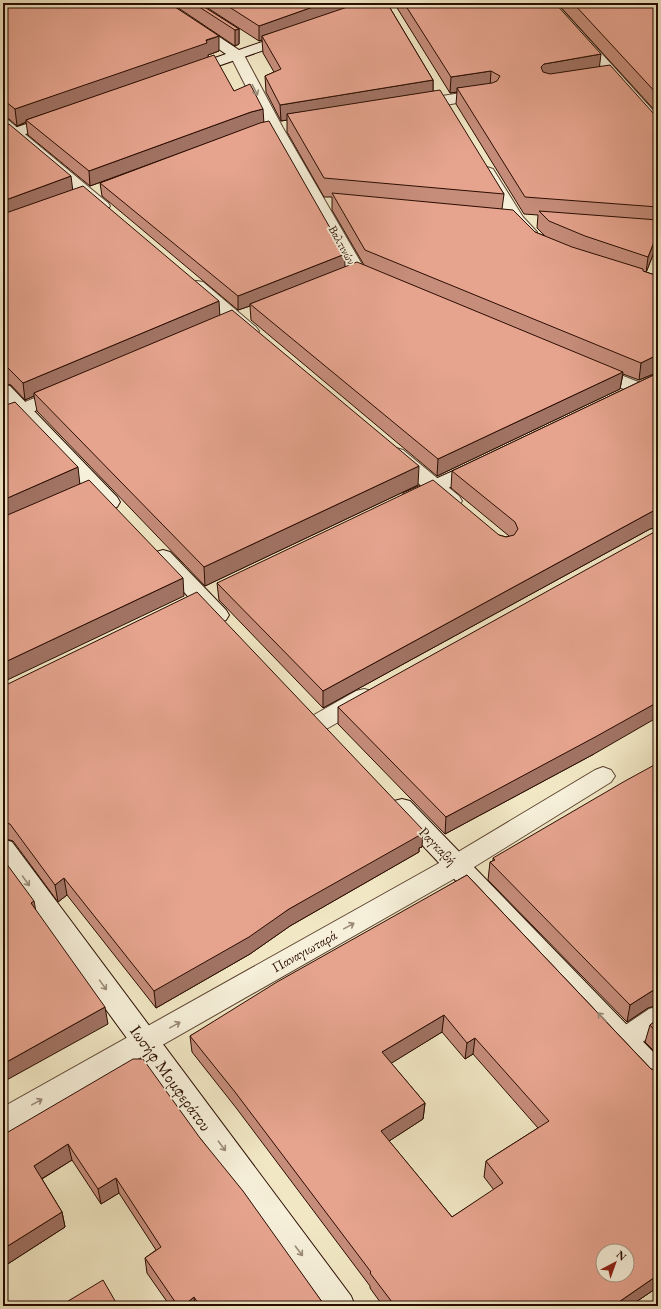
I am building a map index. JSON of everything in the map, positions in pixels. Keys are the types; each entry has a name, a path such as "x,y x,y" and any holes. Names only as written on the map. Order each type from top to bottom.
{"street":[{"name":"Βαλτινών","path":"159,3 237,55 282,127 325,202 350,274 393,286"},
{"path":"548,3 606,75 658,126"},
{"path":"176,76 307,31"},
{"path":"244,40 257,48"},
{"path":"405,107 440,94 490,93"},
{"path":"440,94 452,114"},
{"path":"7,131 66,115"},
{"path":"257,131 282,127"},
{"path":"7,131 112,215"},
{"path":"480,161 517,220 540,243"},
{"path":"494,218 541,222"},
{"path":"183,275 260,340"},
{"path":"581,365 638,389"},
{"path":"617,399 658,380"},
{"path":"12,414 79,385"},
{"path":"3,390 12,414 95,486 122,514"},
{"path":"381,441 464,512"},
{"path":"393,507 497,457"},
{"path":"74,496 95,486"},
{"path":"148,542 209,594 231,629"},
{"path":"181,608 209,594"},
{"path":"320,722 383,687"},
{"path":"303,704 336,739"},
{"name":"Παναγιωταρά","path":"3,1121 457,865 603,776"},
{"name":"Ραγκαβή","path":"385,790 658,1076"},
{"name":"Ιωσήφ Μομφεράτου","path":"5,857 340,1306"},
{"path":"624,1040 658,1017"}],"building":[{"path":"25,3 169,3 219,36 206,40 207,43 15,109 6,102 3,102 3,9"},
{"path":"193,3 198,3 239,29 235,30"},
{"path":"223,3 324,3 259,26"},
{"path":"359,3 387,3 433,80 280,105 265,76 281,69 262,36"},
{"path":"404,3 555,3 601,54 544,64 541,67 543,72 550,74 610,65 654,114 658,115 658,207 525,197 457,88 492,83 497,81 500,76 491,71 451,77"},
{"path":"573,3 658,3 658,95"},
{"path":"214,55 234,91 250,84 263,109 251,112 89,171 26,120"},
{"path":"440,90 504,194 324,178 287,114"},
{"path":"269,121 345,254 238,296 100,183 260,123"},
{"path":"9,124 71,176 3,201 3,126"},
{"path":"83,186 219,301 23,383 8,368 3,366 3,214"},
{"path":"332,193 513,210 535,232 572,247 643,269 643,271 658,276 658,356 641,363 365,250"},
{"path":"539,211 658,220 658,232 648,257 585,236 549,221"},
{"path":"357,262 623,372 438,459 250,304"},
{"path":"232,310 419,466 204,567 34,393"},
{"path":"658,373 658,510 653,511 323,691 217,583 433,480 499,535 506,537 514,535 518,529 515,522 452,471"},
{"path":"15,402 78,467 3,500 3,406"},
{"path":"89,480 183,578 3,663 3,517"},
{"path":"658,530 658,702 597,736 446,817 338,707"},
{"path":"197,592 423,830 418,833 420,835 289,909 249,937 154,991 64,878 55,885 10,824 3,822 3,685 8,684"},
{"path":"658,763 658,989 652,991 630,1005 490,862 495,860 493,858"},
{"path":"3,859 34,901 31,903 105,1007 3,1064"},
{"path":"467,875 651,1069 658,1071 658,1275 613,1306 395,1306 235,1092 190,1036 277,982","holes":["444,1015 467,1043 475,1038 549,1121 486,1161 503,1183 452,1217 381,1131 425,1103 382,1052"]},
{"path":"658,1019 658,1034 650,1025"},
{"path":"133,1059 143,1059 200,1138 243,1191 325,1306 200,1306 194,1297 183,1306 178,1306 145,1258 161,1247 116,1178 98,1189 68,1144 34,1166 62,1212 3,1249 3,1135"},
{"path":"103,1280 118,1306 60,1306"}]}
